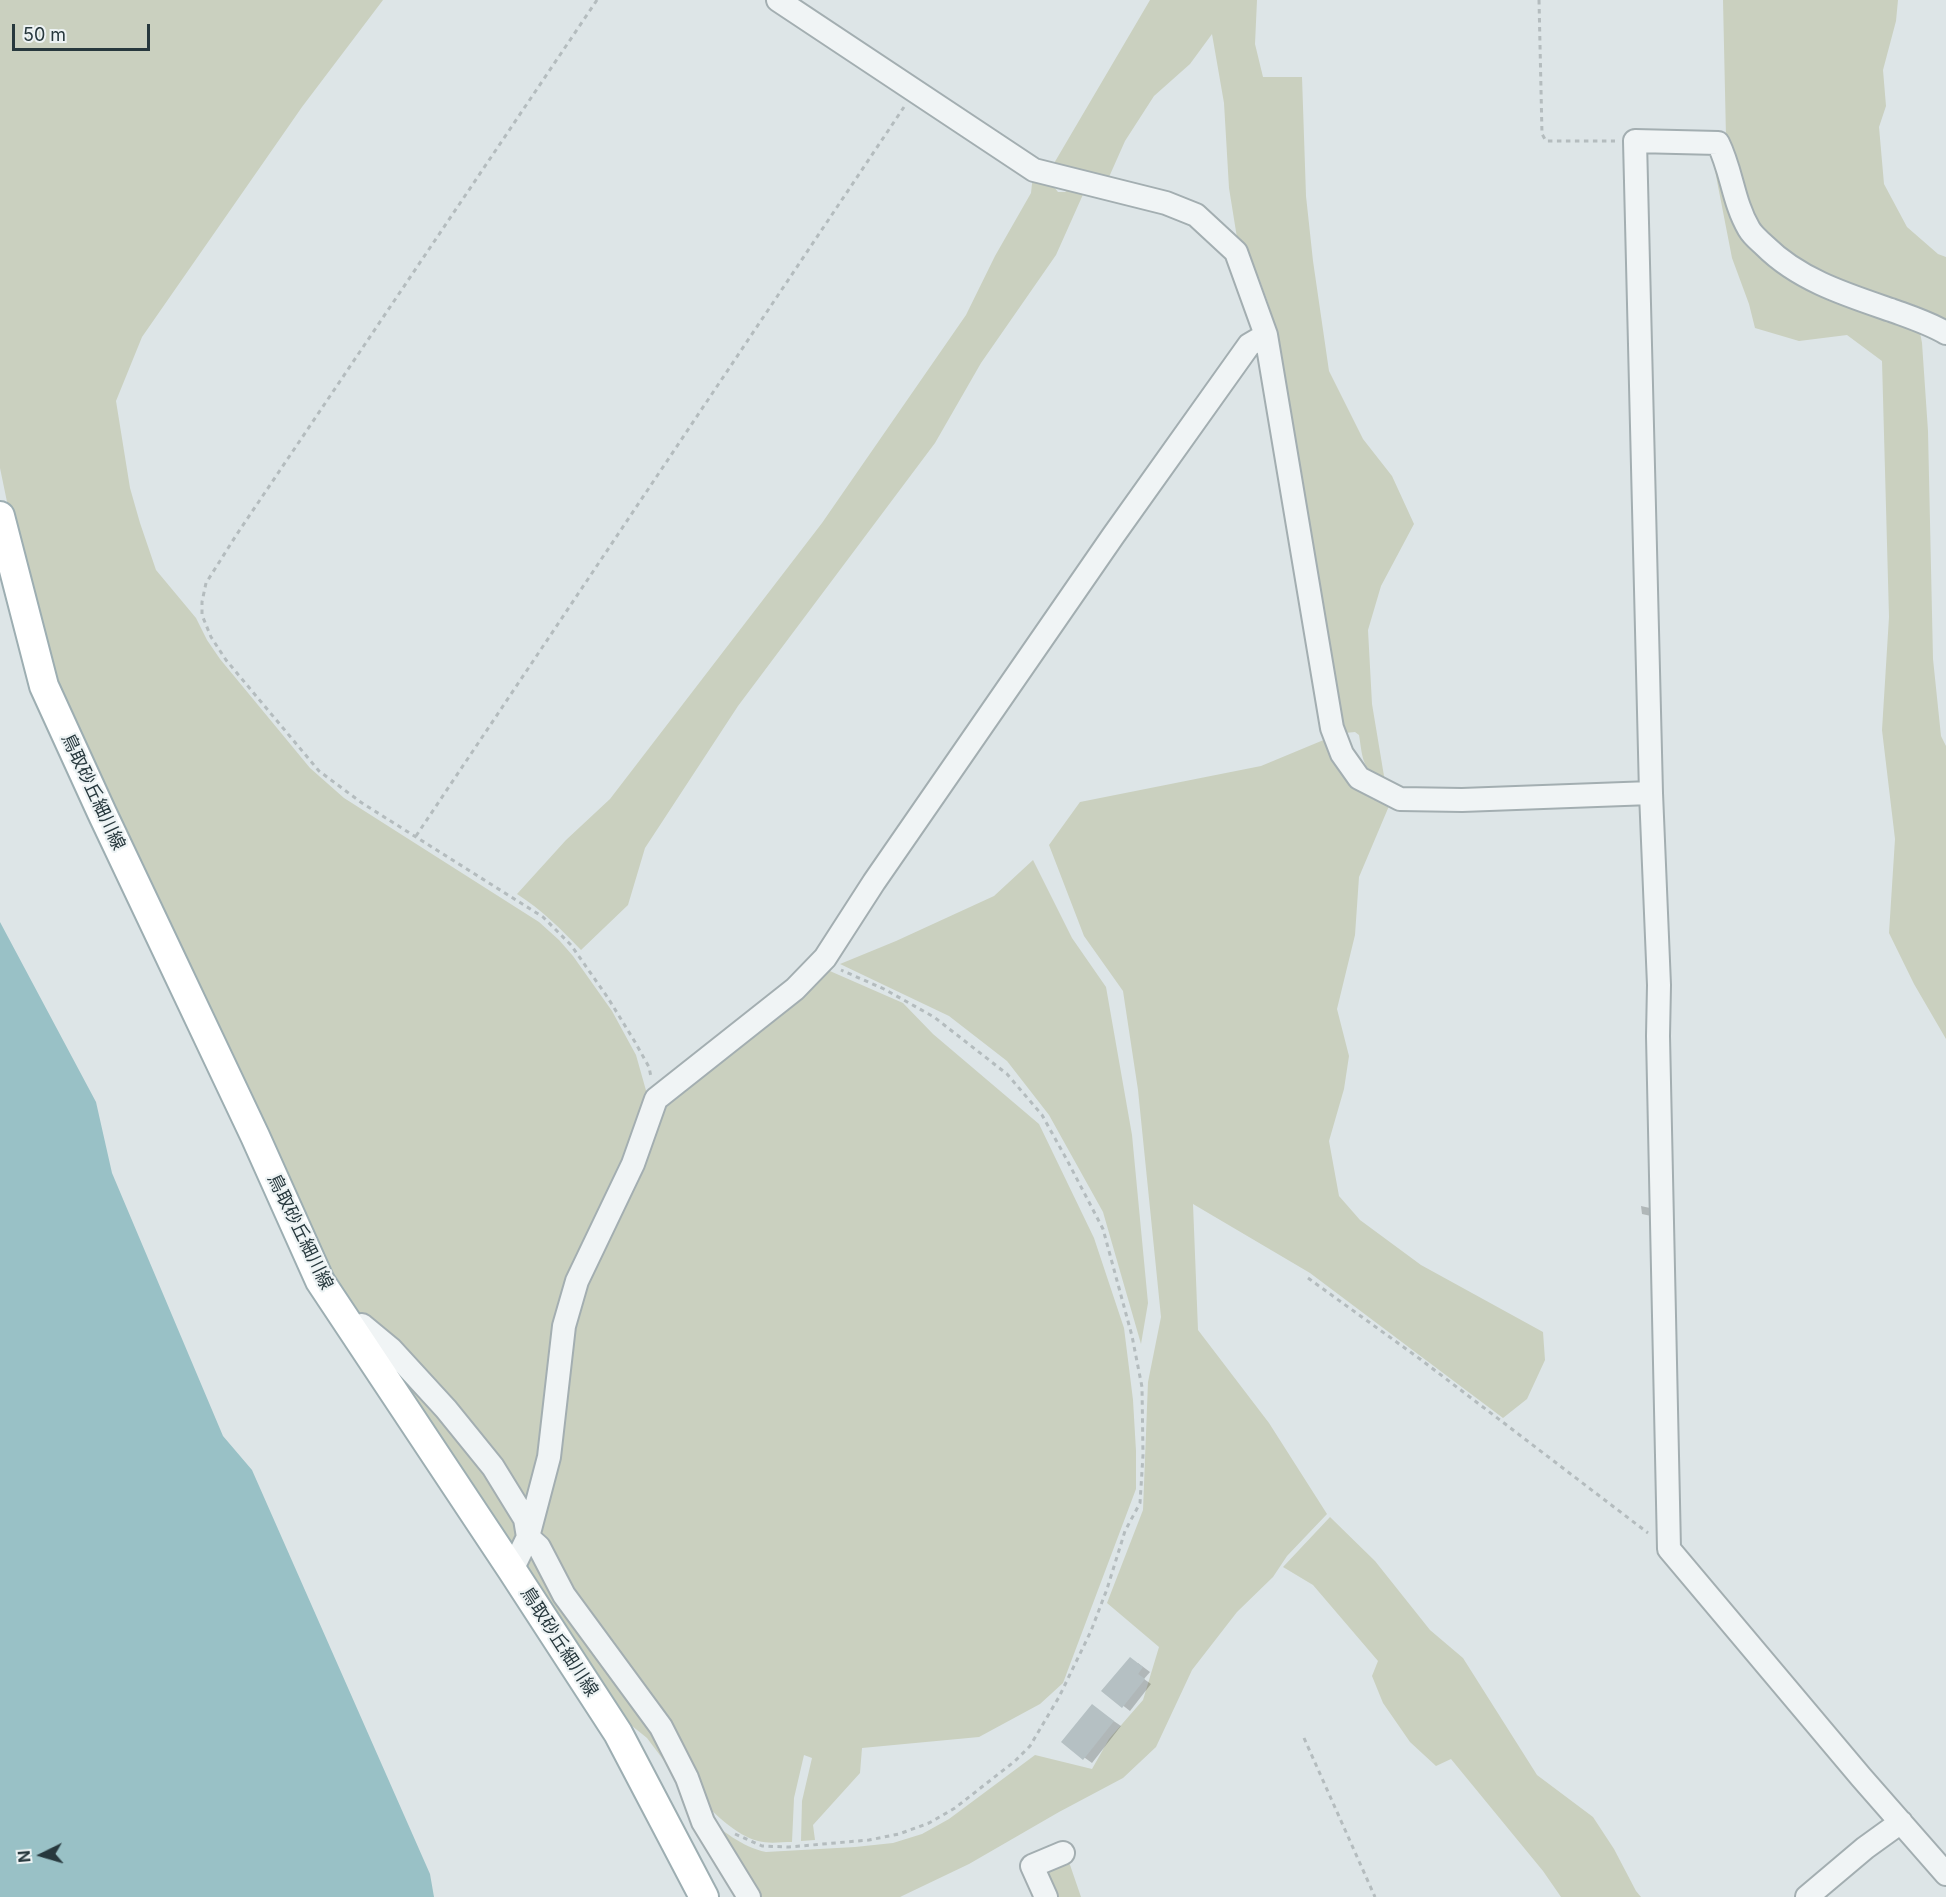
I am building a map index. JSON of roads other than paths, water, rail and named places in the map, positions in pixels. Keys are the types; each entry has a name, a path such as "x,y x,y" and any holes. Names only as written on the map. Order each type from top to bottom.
{"main road":[{"name":"鳥取砂丘細川線","path":"0,516 44,686 255,1136 320,1281 618,1734 704,1897"}],"street":[{"path":"778,0 1034,170 1166,203 1196,215 1236,252 1266,335 1332,728 1342,754 1359,778 1400,798 1462,800 1651,793"},
{"path":"1946,333 1932,325 1810,279 1773,255 1750,231 1735,200 1725,157 1718,143 1635,141 1651,793 1659,985 1658,1036 1669,1549 1946,1874"},
{"path":"512,1570 528,1537 549,1456 564,1326 577,1281 633,1164 656,1099 780,1003 825,958 874,882 1218,387 1249,345 1266,335"},
{"path":"362,1325 391,1349 446,1409 493,1467 525,1520 528,1537 539,1547 564,1595 661,1727 687,1778 703,1822 749,1897"},
{"path":"1807,1897 1865,1848 1901,1822"},
{"path":"1046,1897 1032,1866 1062,1852"}],"water":[{"path":"0,922 96,1102 112,1173 223,1436 252,1470 430,1874 434,1897 0,1897"}]}
